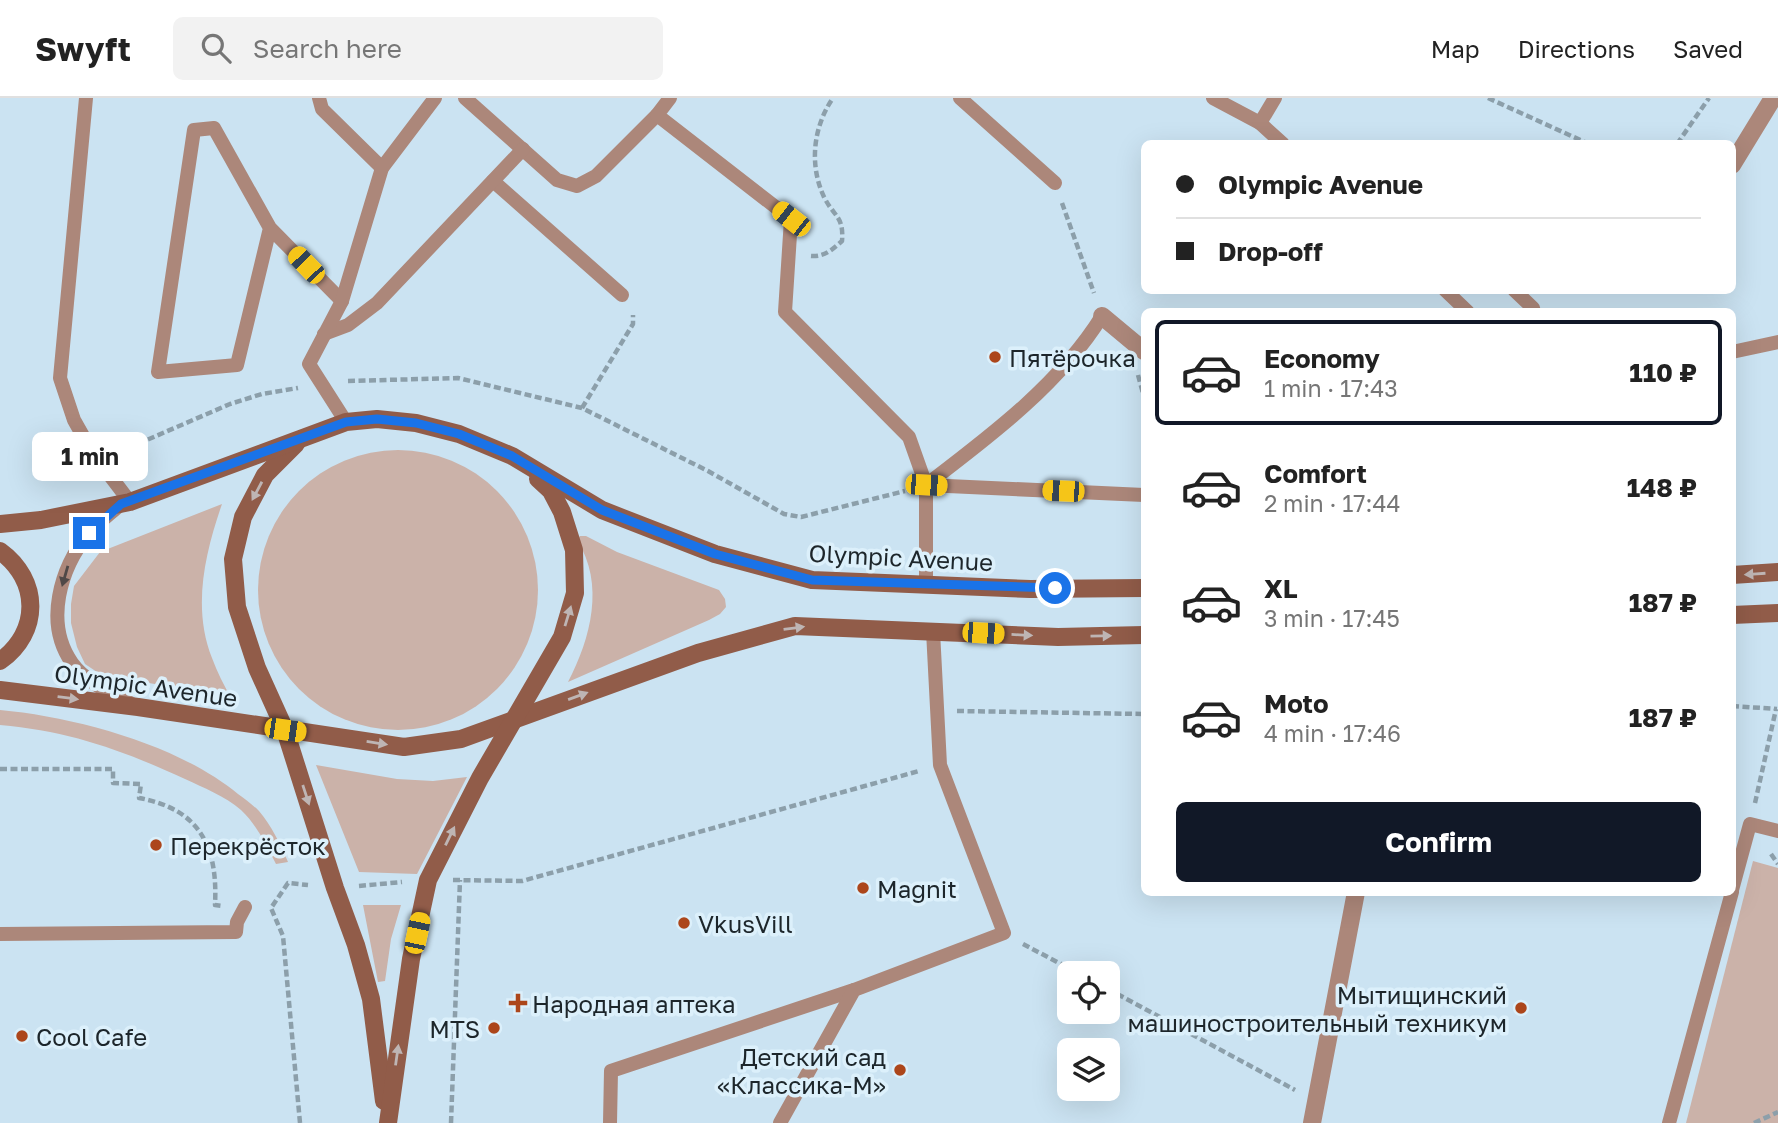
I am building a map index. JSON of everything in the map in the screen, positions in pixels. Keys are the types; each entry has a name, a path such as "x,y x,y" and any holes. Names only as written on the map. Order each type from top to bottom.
{"main road":[{"name":"Olympic Avenue","path":"0,524 41,520 126,503 346,422 377,419 416,423 459,434 512,456 602,510 715,554 812,580 1030,589 1141,587"},
{"name":"Olympic Avenue","path":"285,730 257,668 237,607 233,559 243,517 265,475 301,439"},
{"name":"Olympic Avenue","path":"512,456 551,491 562,512 574,550 576,593 562,637 514,720"},
{"path":"0,551 24,576 31,601 28,630 12,652 0,660"},
{"path":"1736,575 1778,572"},
{"path":"1736,615 1778,613"},
{"name":"Olympic Avenue","path":"0,690 138,707 404,747 461,739 698,653 795,626 1058,637 1141,635"},
{"path":"387,1123 411,959 428,880 455,824 514,720"},
{"path":"285,730 335,888 356,944 371,999 387,1123"}],"street":[{"path":"1736,158 1773,98"},
{"path":"1102,316 1141,348"},
{"path":"1311,1123 1355,896"}],"lane":[{"path":"86,98 60,378 74,419 126,503 89,533 69,562 57,604 61,639 73,664 112,694 138,707"},
{"path":"319,98 322,109 383,168"},
{"path":"346,422 309,364 342,301 383,168 435,98"},
{"path":"465,98 557,180 577,186 596,176 657,115 670,98"},
{"path":"960,98 1055,183"},
{"path":"1213,98 1261,123 1279,140"},
{"path":"1261,123 1275,98"},
{"path":"657,115 791,219 785,312 909,437 926,485 926,586"},
{"path":"270,228 237,365 158,372 194,130 214,128 270,228 342,301"},
{"path":"324,334 348,325 377,303 523,149"},
{"path":"493,181 622,295"},
{"path":"1449,294 1464,308"},
{"path":"1518,294 1533,308"},
{"path":"926,485 1015,417 1089,338 1102,316"},
{"path":"1736,351 1778,342"},
{"path":"926,485 1141,495"},
{"path":"610,1123 611,1071 854,990 1004,933 940,765 935,711 933,631"},
{"path":"1736,876 1750,824 1778,831"},
{"path":"1669,1123 1731,896"},
{"path":"0,934 236,932 237,922 246,907"},
{"path":"780,1123 854,990"}],"path":[{"path":"789,255 819,257 842,241 843,226 824,197 813,155 817,132 833,98"},
{"path":"1488,98 1581,140"},
{"path":"1680,140 1709,98"},
{"path":"582,408 633,324 634,308 622,295"},
{"path":"1736,706 1777,709 1750,824"},
{"path":"935,711 1141,715"},
{"path":"300,1123 283,936 271,908 288,883 335,888 428,880 522,881 940,765"},
{"path":"0,769 113,769 113,783 141,784 139,798 172,807 199,830 213,859 216,879 215,905 246,907"},
{"path":"450,1123 460,880"},
{"path":"1004,933 1057,962"},
{"path":"1120,995 1316,1101"},
{"path":"1754,1123 1778,1112"}],"shaded area":[{"path":"398,450 425,453 452,461 476,474 497,491 514,512 527,536 535,563 538,590 535,617 527,644 514,668 497,689 476,706 452,719 425,727 398,730 371,727 344,719 320,706 299,689 282,668 269,644 261,617 258,590 261,563 269,536 282,512 299,491 320,474 344,461 371,453"},
{"path":"222,504 206,561 202,600 206,639 218,673 231,698 100,674 85,664 71,623 71,604 74,586 100,552"},
{"path":"580,536 586,536 617,552 719,590 725,599 726,607 709,620 568,682 583,647 592,611 591,575 577,540"},
{"path":"0,710 61,719 93,727 125,736 187,761 214,777 259,811 268,822 288,862 276,864 261,835 247,816 235,805 214,793 139,759 95,743 49,732 0,725"},
{"path":"316,765 397,779 433,781 467,777 417,874 359,872"},
{"path":"1753,861 1778,868 1778,1123 1686,1123"},
{"path":"363,905 401,905 391,939 385,981 378,982"}],"place":[{"name":"Пятёрочка","path":"995,357"},
{"name":"Перекрёсток","path":"156,845"},
{"name":"Magnit","path":"863,888"},
{"name":"VkusVill","path":"684,923"},
{"name":"Народная аптека","path":"518,1003"},
{"name":"Мытищинский машиностроительный техникум","path":"1521,1008"},
{"name":"MTS","path":"494,1028"},
{"name":"Cool Cafe","path":"22,1036"},
{"name":"Детский сад «Классика-М»","path":"900,1070"}],"route":[{"path":"89,533 121,504 346,422 377,419 416,423 459,434 512,456 602,510 715,554 812,580 926,586 1055,588"}]}
